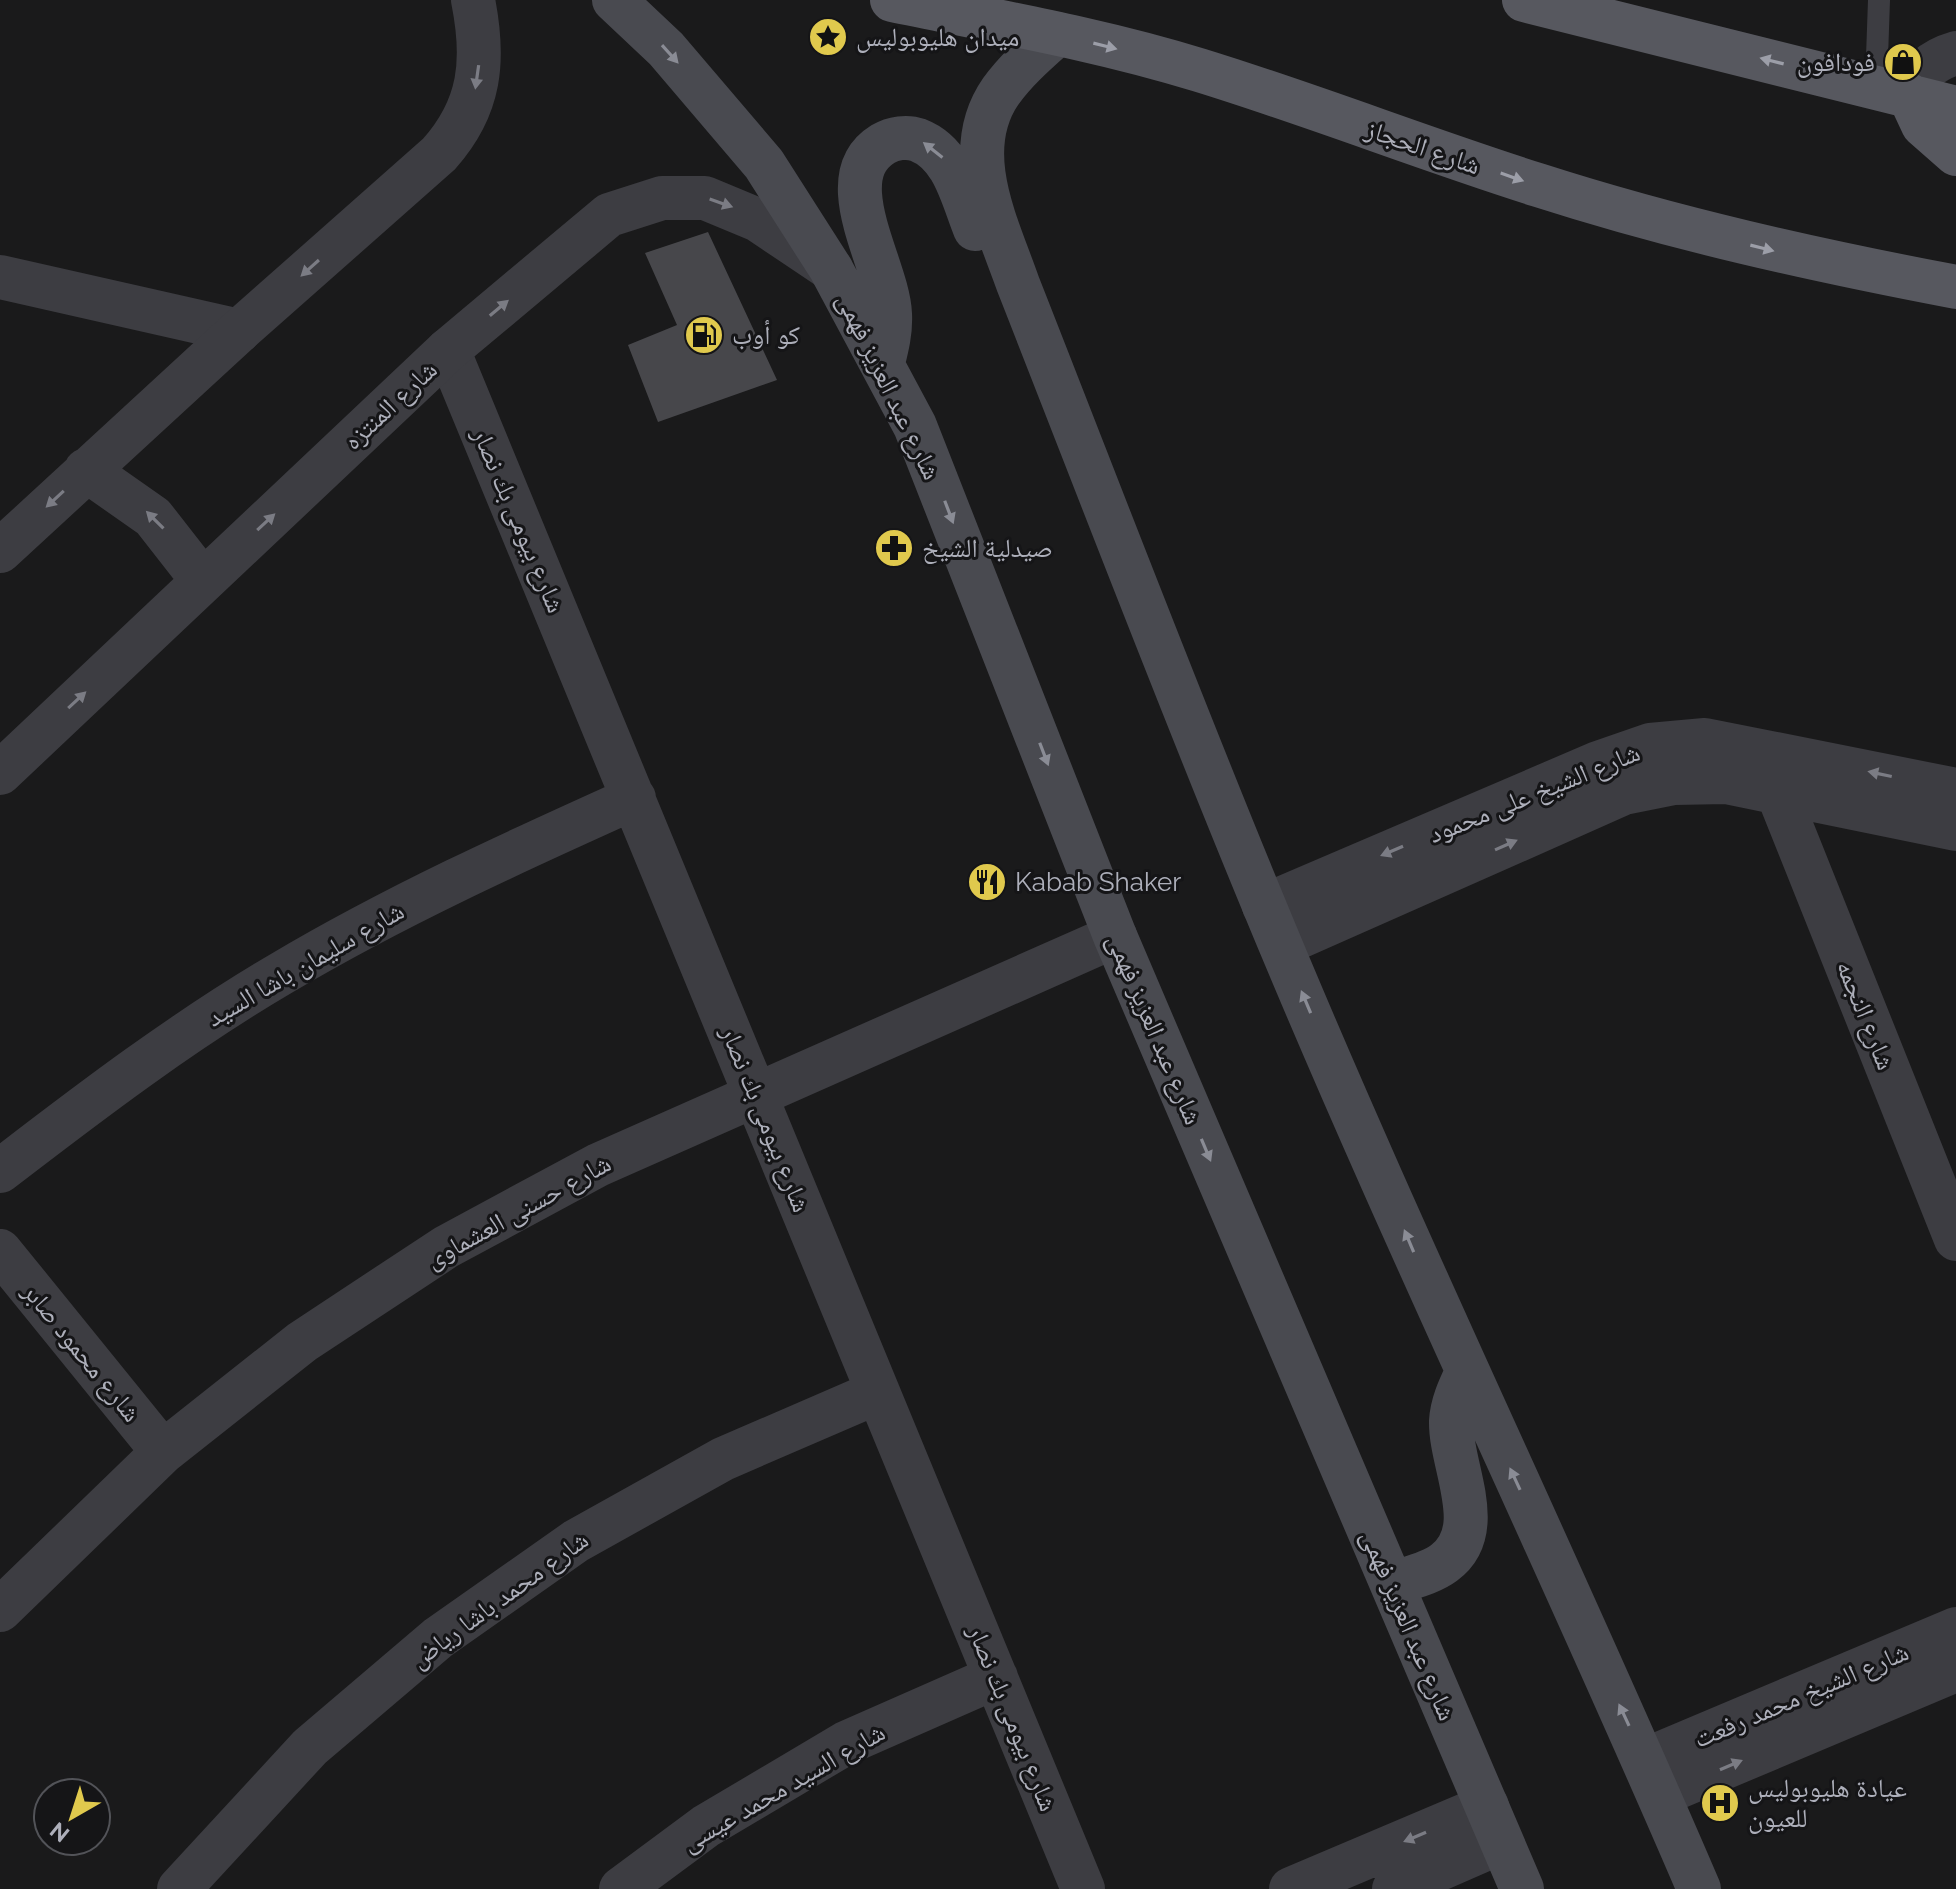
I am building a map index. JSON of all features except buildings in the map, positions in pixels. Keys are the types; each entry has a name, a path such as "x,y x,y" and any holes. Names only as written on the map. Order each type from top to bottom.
{"main road":[{"name":"شارع عبد العزيز فهمى","path":"614,0 666,49 764,164 831,269 915,426 1115,936 1522,1889"},
{"name":"شارع الحجاز","path":"892,0 1057,34 1198,69 1538,185 1677,227 1818,261 1956,287"},
{"path":"1524,0 1576,6 1956,108"},
{"path":"1057,34 1000,93 986,122 985,186 1018,284 1272,926 1466,1374 1652,1778 1699,1889"},
{"path":"1892,90 1923,125 1956,154"},
{"path":"883,363 890,313 858,192 861,170 872,151 891,139 914,138 934,147 949,164 981,243 997,266 1018,284"},
{"path":"1392,1584 1441,1565 1461,1543 1467,1514 1451,1420 1456,1395 1466,1374"}],"street":[{"path":"0,551 239,331 439,154 459,132 471,107 480,53 473,0"},
{"path":"1892,90 1956,53"},
{"name":"شارع المنتزه","path":"9,759 448,350 609,215 644,201 684,196 726,204 758,220 831,269"},
{"path":"0,277 239,331"},
{"name":"شارع بيومى بك نصار","path":"448,350 1083,1889"},
{"path":"86,470 153,517 203,581"},
{"name":"شارع الشيخ على محمود","path":"1272,926 1598,763 1650,745 1705,740 1956,790"},
{"name":"شارع الشيخ على محمود","path":"1272,926 1624,793 1674,783 1726,782 1956,829"},
{"name":"شارع النجمه","path":"1777,791 1956,1239"},
{"name":"شارع سليمان باشا السيد","path":"0,1171 116,1081 281,973 454,879 634,798"},
{"name":"شارع حسنى العشماوى","path":"0,1610 163,1452 302,1342 446,1247 598,1165 1115,936"},
{"name":"شارع محمود صابر","path":"0,1251 163,1452"},
{"name":"شارع محمد باشا رياض","path":"179,1889 310,1747 438,1638 576,1541 723,1459 878,1392"},
{"name":"شارع الشيخ محمد رفعت","path":"1652,1778 1956,1629"},
{"name":"شارع الشيخ محمد رفعت","path":"1652,1778 1956,1670"},
{"name":"شارع السيد محمد عيسى","path":"621,1889 706,1826 846,1743 996,1677"},
{"path":"1291,1889 1494,1824"},
{"path":"1394,1889 1494,1824"}],"lane":[{"path":"1879,0 1892,90"}],"place":[{"name":"ميدان هليوبوليس","path":"828,37"},
{"name":"فودافون","path":"1903,62"},
{"name":"كو أوب","path":"704,335"},
{"name":"صيدلية الشيخ","path":"894,548"},
{"name":"Kabab Shaker","path":"987,882"},
{"name":"عيادة هليوبوليس للعيون","path":"1720,1803"}]}
